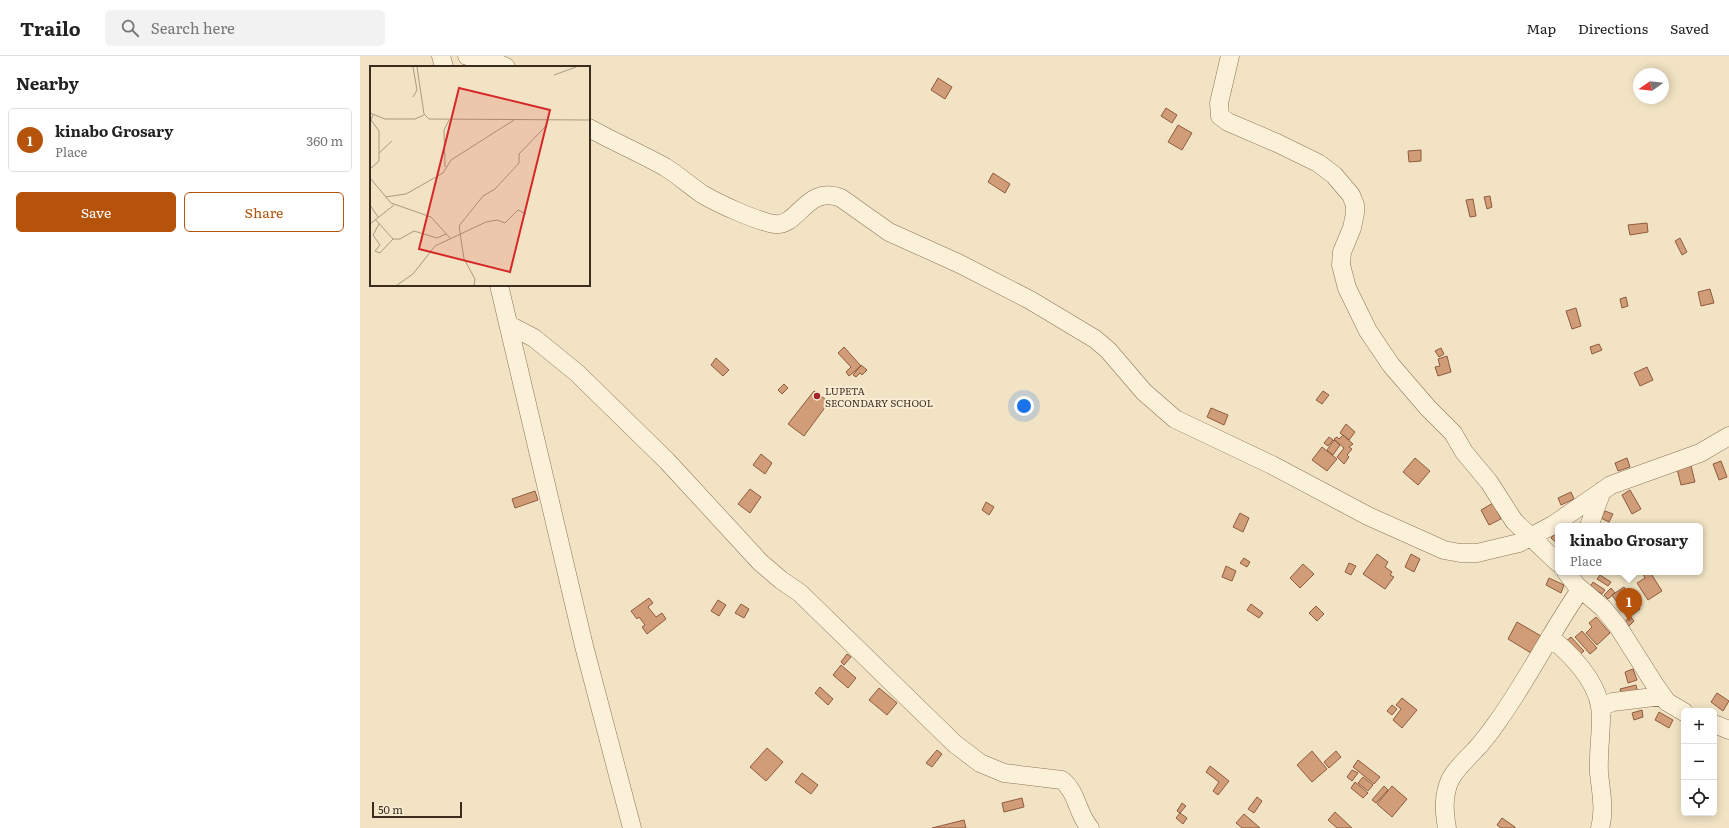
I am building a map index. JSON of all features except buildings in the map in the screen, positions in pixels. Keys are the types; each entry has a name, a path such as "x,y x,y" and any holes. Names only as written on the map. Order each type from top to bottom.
{"street":[{"path":"441,56 444,66"},
{"path":"467,56 483,57 504,66"},
{"path":"1230,56 1219,103 1220,116 1228,122 1318,162 1334,175 1351,195 1356,213 1352,228 1342,252 1341,265 1347,288 1353,303 1386,358 1428,408 1453,433 1464,452 1489,482 1509,515 1518,526 1555,560"},
{"path":"590,129 666,168 718,203 768,223 777,224 784,222 810,201 818,197 835,195 889,232 965,267 1030,300 1095,339 1108,350 1154,402 1175,419 1272,465 1368,516 1426,543 1444,550 1460,553 1477,553 1509,546 1531,538 1555,524"},
{"path":"499,286 582,639 632,828"},
{"path":"509,325 534,338 577,374 667,461 760,562 781,580 800,593 955,744 980,763 1004,773 1062,780 1072,790 1082,817 1090,828"},
{"path":"1556,523 1602,491 1632,476 1700,453 1729,436"},
{"path":"1590,523 1602,491"},
{"path":"1447,828 1444,803 1446,791 1451,779 1459,767 1476,750 1498,721 1550,637 1574,580 1613,619 1662,696 1672,706 1681,710"},
{"path":"1550,637 1562,647 1580,667 1590,683 1600,707 1599,768 1603,808 1600,828"},
{"path":"1600,707 1619,701 1647,699 1662,696"},
{"path":"1717,725 1729,730"}],"place":[{"name":"LUPETA SECONDARY SCHOOL","path":"817,396"},
{"name":"kinabo Grosary","path":"1629,621"}]}
